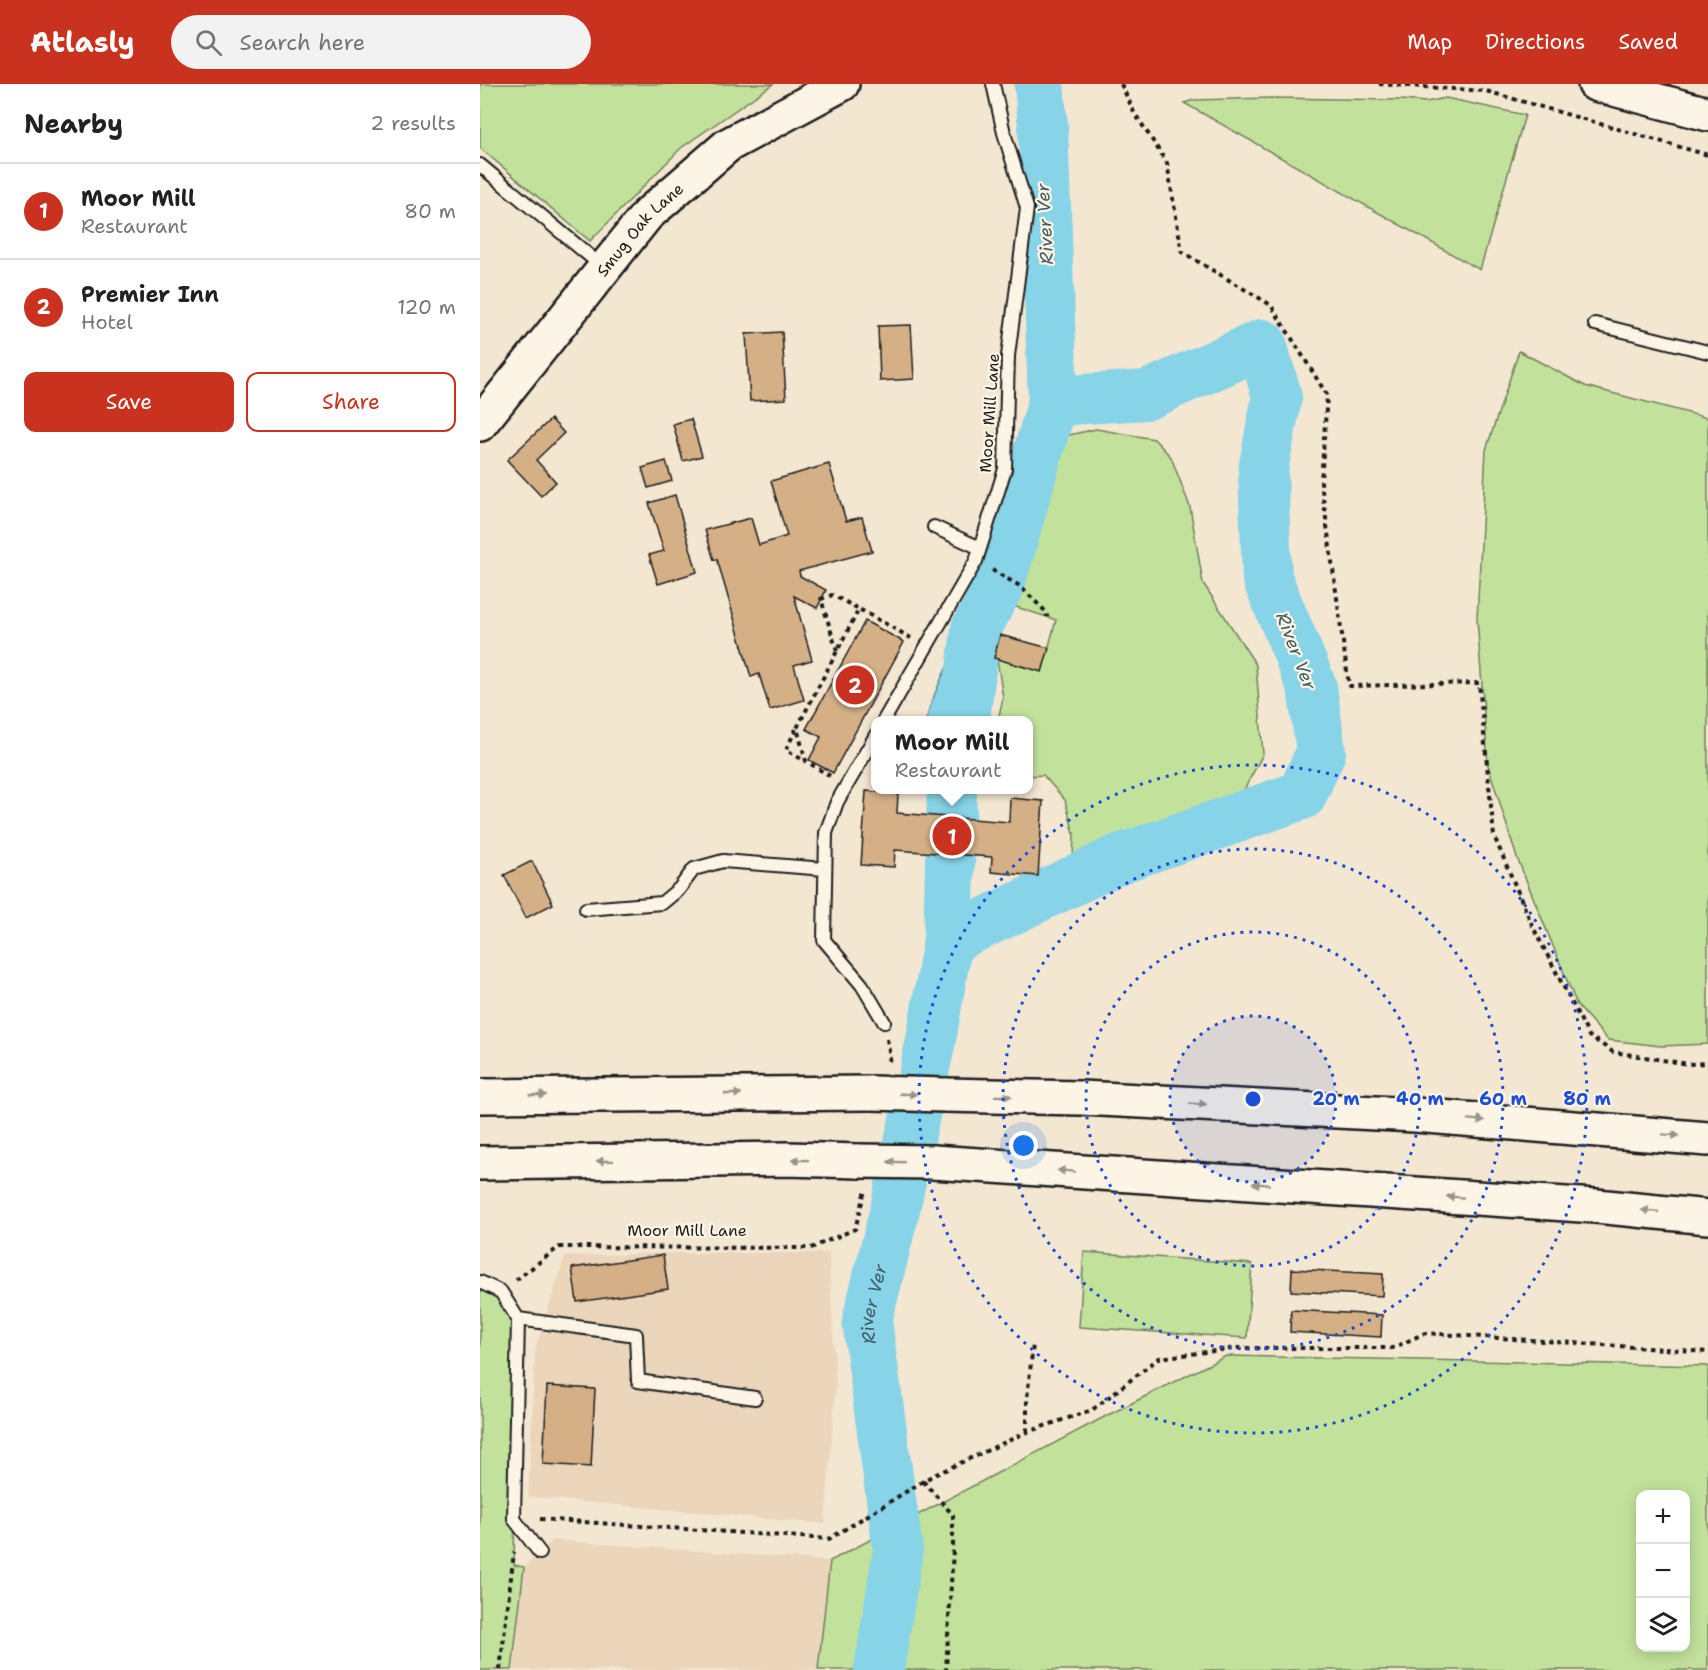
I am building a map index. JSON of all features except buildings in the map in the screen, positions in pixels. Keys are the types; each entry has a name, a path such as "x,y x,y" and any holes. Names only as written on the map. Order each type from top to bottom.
{"main road":[{"name":"Smug Oak Lane","path":"480,424 647,214 728,145 842,84"},
{"path":"1595,84 1708,114"},
{"path":"480,1096 871,1093 1082,1098 1415,1115 1708,1138"},
{"path":"480,1163 787,1159 933,1162 1596,1206 1708,1217"}],"lane":[{"name":"Moor Mill Lane","path":"886,716 976,561 1005,469 1008,356 1027,208 1004,133 993,84"},
{"path":"480,165 604,268"},
{"path":"1594,324 1708,352"},
{"path":"934,527 980,548"},
{"path":"871,744 837,802 826,833 824,940 862,985 884,1022"},
{"path":"586,909 662,903 679,890 694,869 723,861 825,869"},
{"path":"480,1282 501,1292 518,1319 514,1519 540,1552"},
{"path":"518,1319 636,1335 638,1380 755,1398"}],"path":[{"path":"1121,84 1134,112 1167,163 1182,252 1270,305 1327,395 1321,482 1349,686 1479,683 1494,836 1533,927 1589,1036 1613,1052 1688,1064 1708,1064"},
{"path":"1379,84 1486,91 1708,155"},
{"path":"985,566 1020,586 1047,613 1047,617"},
{"path":"837,652 821,599 832,595 926,647"},
{"path":"846,786 786,750 859,609"},
{"path":"796,728 806,761"},
{"name":"Moor Mill Lane","path":"501,1292 559,1247 811,1248 855,1229 863,1201"},
{"path":"514,1519 562,1519 829,1539 923,1481 1028,1432 1092,1410 1159,1358 1237,1348 1393,1347 1425,1333 1708,1352"},
{"path":"1028,1432 1027,1399 1033,1344"},
{"path":"923,1481 953,1515 946,1670"},
{"path":"500,1670 514,1565"}],"shaded area":[{"path":"668,1253 829,1253 836,1386 825,1524 528,1497 535,1349 565,1256"},
{"path":"553,1540 830,1561 818,1670 512,1670 524,1567"}],"green space":[{"path":"480,84 773,84 681,148 590,241 480,148"},
{"path":"1272,98 1426,102 1446,98 1525,115 1480,270 1184,103 1194,100"},
{"path":"1519,351 1585,386 1708,418 1708,1044 1661,1046 1608,1040 1577,1005 1516,855 1488,765 1477,619 1486,450"},
{"path":"1096,429 1154,439 1171,457 1190,507 1203,583 1256,665 1263,754 1235,807 1167,834 1073,859 1074,834 1065,800 1043,775 1033,776 1033,716 999,716 1003,698 997,659 1042,672 1056,620 1010,605 1051,439"},
{"path":"1084,1252 1252,1264 1247,1338 1079,1327"},
{"path":"480,1282 501,1292 518,1319 514,1565 524,1567 512,1670 480,1670"},
{"path":"1226,1356 1708,1366 1708,1670 818,1670 830,1561 1108,1415"}],"water":[{"path":"973,620 989,628 986,648 990,663 991,702 987,716 927,716 952,656"}],"waterway":[{"name":"River Ver","path":"965,716 976,629 1000,584 1053,401 1043,126 1039,84"},
{"name":"River Ver","path":"879,1670 898,1550 867,1321 895,1209 931,1040 948,940 1119,859 1302,795 1321,752 1312,687 1267,578 1263,470 1277,397 1262,344 1147,395 1053,401"},
{"name":"River Ver","path":"948,940 952,794"}],"place":[{"name":"Premier Inn","path":"855,685"},
{"name":"Moor Mill","path":"952,836"}]}
